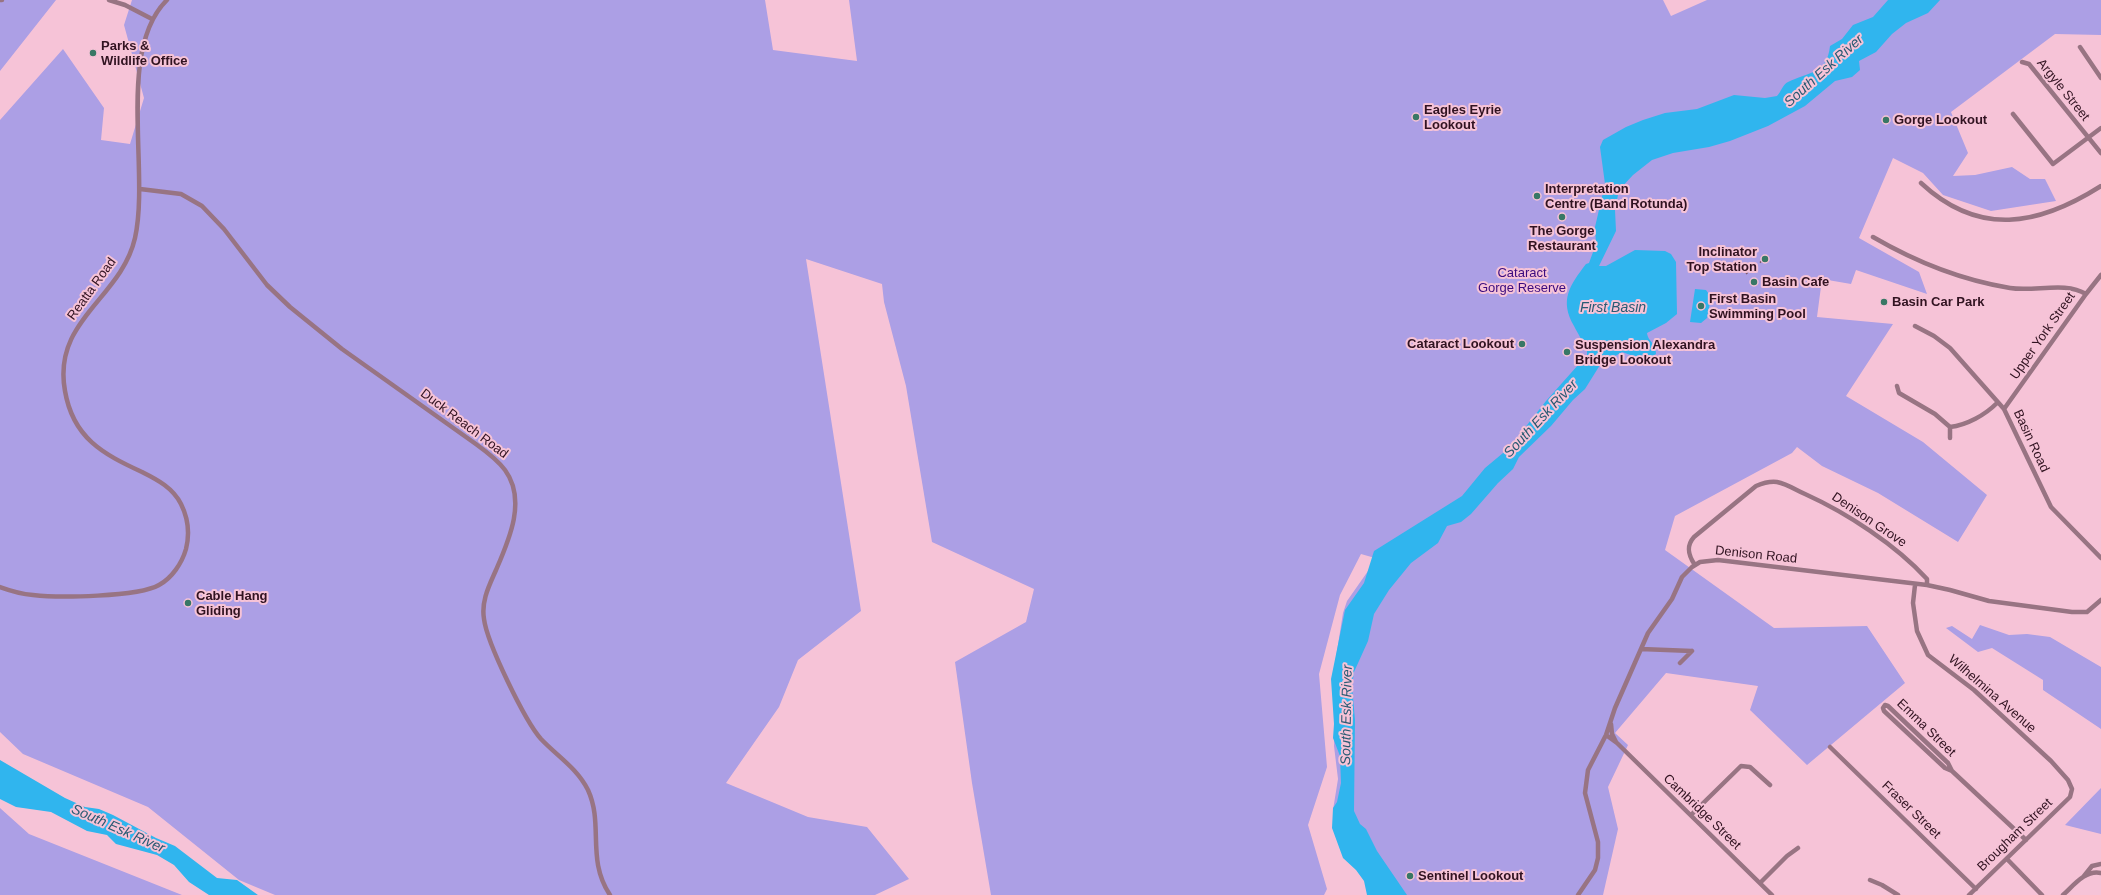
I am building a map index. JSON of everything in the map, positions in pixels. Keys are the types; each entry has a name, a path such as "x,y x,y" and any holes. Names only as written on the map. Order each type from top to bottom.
{"street":[{"path":"109,0 125,5 152,19"},
{"name":"Reatta Road","path":"0,587 33,595 52,596 140,592 160,585 176,570 184,555 189,528 182,507 174,493 163,483 114,459 89,441 74,419 65,391 64,364 66,348 83,319 120,274 128,258 136,228 140,189 138,71 143,45 152,19 167,0"},
{"path":"2080,47 2101,78"},
{"name":"Argyle Street","path":"2022,62 2029,64 2101,154"},
{"path":"2013,114 2053,164 2101,128"},
{"path":"1921,183 1941,200 1958,210 1977,217 2001,220 2034,216 2052,211 2078,200 2101,186"},
{"name":"Duck Reach Road","path":"140,189 181,194 202,206 224,229 267,284 290,307 342,349 492,456 508,474 514,492 514,520 504,552 485,596 483,612 485,628 503,669 534,730 546,744 574,770 588,790 594,814 598,868 610,895"},
{"path":"1873,237 1914,259 1956,275 2010,288 2031,290 2063,288 2076,289 2086,294"},
{"name":"Upper York Street","path":"2004,409 2101,275"},
{"name":"Basin Road","path":"1915,326 1934,336 1950,348 1997,403 2004,409 2051,507 2101,558"},
{"path":"1898,386 1899,393"},
{"path":"1893,393 1899,393 1935,414 1950,427 1950,438"},
{"path":"1950,427 1956,426 1985,413 1997,403"},
{"name":"Denison Grove","path":"1695,565 1690,556 1689,546 1694,537 1756,486 1767,482 1777,482 1827,504 1844,514 1916,567 1927,579 1927,585"},
{"name":"Denison Road","path":"1695,565 1703,561 1718,560 1915,585 1927,585 1994,602 2072,612 2087,612 2101,600"},
{"path":"1578,895 1595,870 1598,858 1598,842 1587,804 1585,784 1588,770 1606,735 1651,628 1672,599 1682,577 1695,565"},
{"name":"Wilhelmina Avenue","path":"1915,585 1913,603 1917,631 1928,655 1974,690 2053,764 2069,782 2072,789"},
{"path":"1641,649 1692,651 1680,663"},
{"name":"Emma Street","path":"1952,771 1944,768 1884,711 1883,708 1888,706 1948,763 1952,771 2026,840"},
{"name":"Cambridge Street","path":"1611,721 1612,734 1617,743"},
{"name":"Cambridge Street","path":"1606,735 1617,743 1772,895"},
{"name":"Fraser Street","path":"1830,747 1976,888"},
{"path":"1691,815 1741,766 1750,766 1770,785"},
{"name":"Brougham Street","path":"1969,895 2070,798 2072,789"},
{"path":"1760,883 1787,856 1798,848"},
{"path":"2007,859 2042,895"},
{"path":"2063,895 2084,876 2092,866 2101,864"},
{"path":"2084,876 2093,873 2101,873"},
{"path":"1870,880 1882,885 1898,895"}],"green space":[{"path":"0,0 56,0 0,71"},
{"name":"Cataract Gorge Reserve","path":"132,0 765,0 773,50 857,61 849,0 1663,0 1671,16 1707,0 2101,0 2101,35 2055,34 1951,112 1968,153 1953,176 1975,175 2012,167 2030,179 2045,179 2056,201 1991,211 1943,195 1923,173 1893,158 1859,238 1919,272 1927,294 1856,270 1851,284 1822,279 1817,317 1893,324 1846,396 1923,442 1987,495 1958,542 1878,493 1822,466 1797,447 1792,453 1675,516 1665,550 1774,628 1867,626 1905,683 1807,765 1750,710 1758,686 1666,673 1615,733 1628,745 1608,787 1618,829 1603,895 1387,895 1333,810 1338,779 1334,746 1336,657 1343,613 1347,601 1368,571 1375,558 1361,554 1340,595 1319,674 1327,767 1308,825 1327,889 1324,895 991,895 972,783 955,662 1026,622 1034,589 932,542 906,386 884,302 882,284 806,259 861,611 798,660 779,707 726,783 808,817 867,827 909,879 875,895 275,895 239,880 148,807 23,754 0,732 0,120 63,49 104,108 101,140 130,144 144,98 124,25"},
{"path":"1980,625 2009,635 2027,634 2050,637 2101,667 2101,729 2043,690 2043,680 1992,648 1978,652 1946,628 1952,626 1972,639"},
{"path":"2101,788 2101,834 2065,825"},
{"path":"0,808 29,834 182,895 0,895"}],"water":[{"path":"1888,0 1940,0 1928,13 1906,23 1892,34 1876,52 1859,61 1860,70 1852,77 1835,81 1805,106 1768,126 1730,141 1709,147 1673,153 1652,160 1633,175 1619,190 1615,210 1616,231 1599,266 1606,266 1635,250 1665,251 1671,254 1676,262 1677,314 1666,323 1647,333 1655,347 1656,354 1645,360 1622,352 1600,365 1585,389 1573,400 1551,426 1519,457 1513,469 1498,483 1471,514 1461,522 1447,526 1438,543 1411,563 1389,590 1374,614 1368,641 1354,672 1352,686 1355,720 1354,811 1360,824 1366,829 1377,851 1407,895 1367,895 1364,881 1356,870 1343,858 1332,828 1333,808 1337,802 1341,783 1340,756 1333,738 1334,724 1331,679 1345,610 1364,583 1374,551 1462,496 1485,468 1509,448 1546,401 1587,355 1587,350 1584,349 1570,317 1567,308 1567,300 1571,286 1586,264 1589,263 1596,244 1595,227 1605,184 1600,147 1603,140 1626,127 1643,120 1665,113 1697,109 1734,95 1765,98 1777,96 1786,83 1810,74 1821,67 1828,55 1830,46 1842,39 1853,25 1873,17"},
{"name":"First Basin Swimming Pool","path":"1695,289 1706,290 1711,297 1707,318 1701,323 1690,322"},
{"name":"South Esk River","path":"0,760 65,798 85,807 99,809 113,815 156,838 175,846 217,878 237,880 258,895 209,895 189,882 174,865 157,855 116,844 107,835 87,831 51,812 16,807 0,799"}],"railway":[{"path":"1746,274 1763,260"}],"place":[{"name":"Parks & Wildlife Office","path":"93,53"},
{"name":"Eagles Eyrie Lookout","path":"1416,117"},
{"name":"Gorge Lookout","path":"1886,120"},
{"name":"Interpretation Centre (Band Rotunda)","path":"1537,196"},
{"name":"The Gorge Restaurant","path":"1562,217"},
{"name":"Inclinator Top Station","path":"1765,259"},
{"name":"Basin Cafe","path":"1754,282"},
{"name":"Basin Car Park","path":"1884,302"},
{"name":"First Basin Swimming Pool","path":"1701,306"},
{"name":"Cataract Lookout","path":"1522,344"},
{"name":"Suspension Alexandra Bridge Lookout","path":"1567,352"},
{"name":"Cable Hang Gliding","path":"188,603"},
{"name":"Sentinel Lookout","path":"1410,876"}],"water label":[{"name":"First Basin","path":"1613,308"}]}
